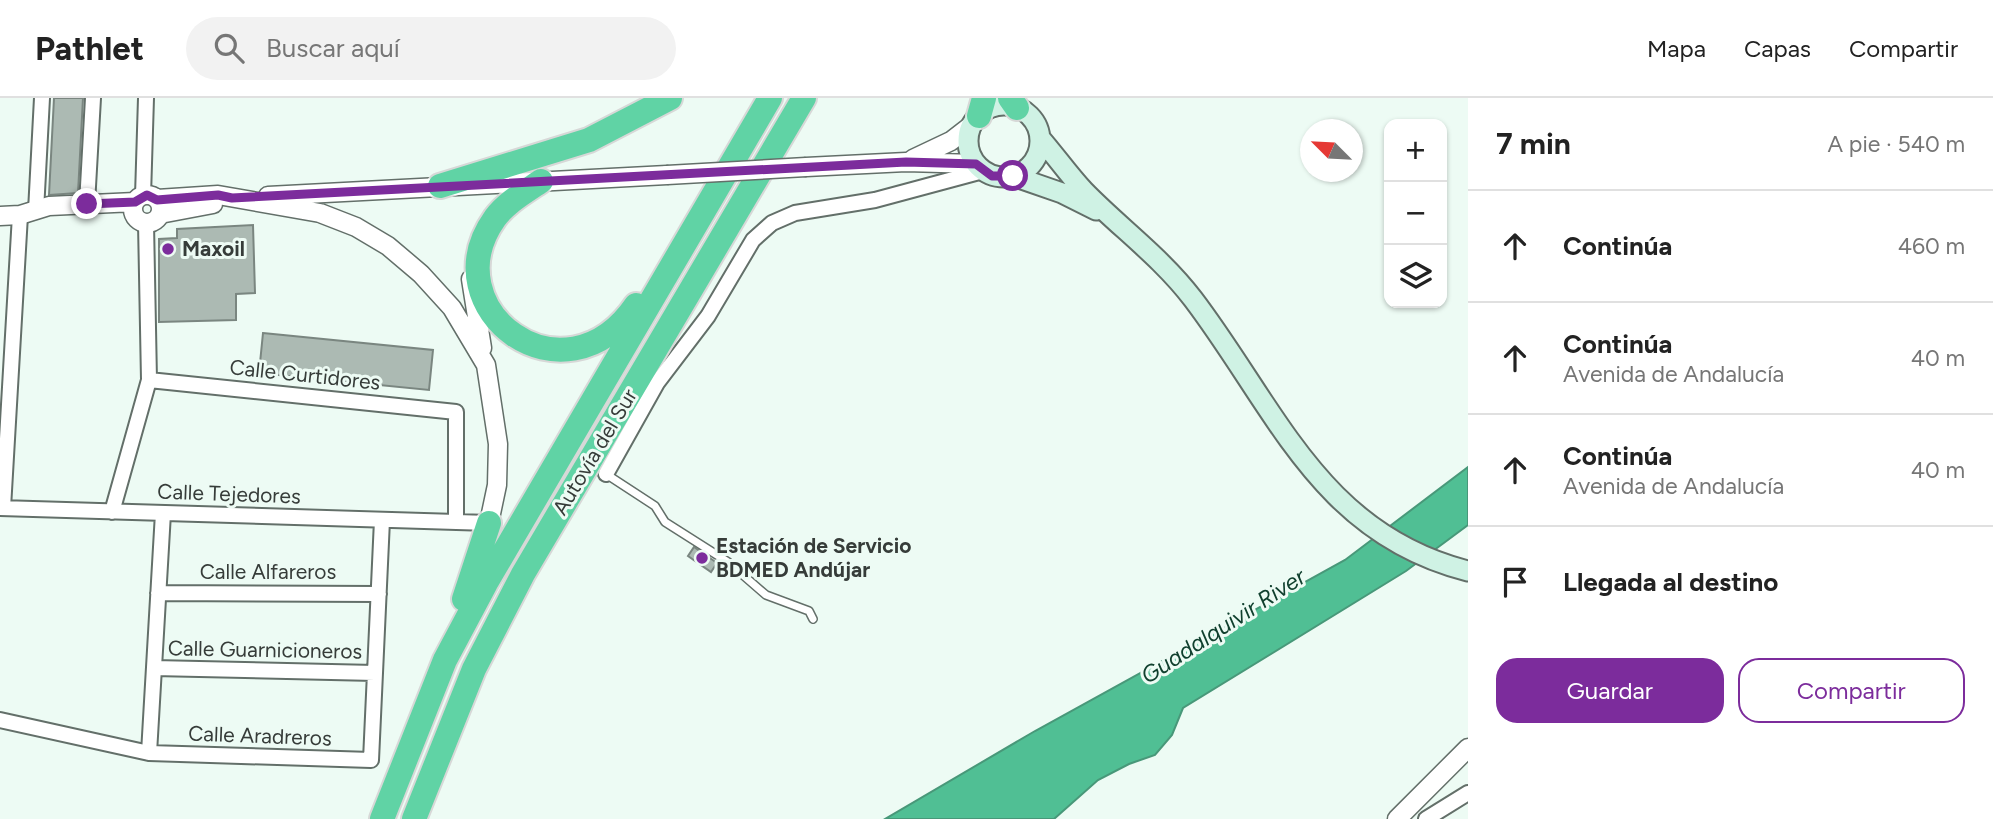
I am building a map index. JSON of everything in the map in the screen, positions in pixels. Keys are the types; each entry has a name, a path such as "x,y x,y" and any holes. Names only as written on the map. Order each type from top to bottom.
{"highway":[{"path":"440,186 589,140 670,98"},
{"path":"530,182 508,204 485,234 478,257 479,279 494,317 512,334 537,347 576,349 614,331 629,315 761,98"},
{"name":"Autovía del Sur","path":"382,819 445,660 486,583 770,98"},
{"name":"Autovía del Sur","path":"414,819 474,669 523,574 804,98"},
{"path":"445,660 489,523"}],"main road":[{"path":"1117,221 1062,193 1013,176 1002,177 979,167 968,144 1004,106 1037,128 1040,138 1078,184 1168,268 1194,301 1305,464 1339,500 1394,540 1436,560 1468,571"},
{"path":"1013,176 1030,166 1036,158 1040,138"}],"street":[{"path":"1,508 28,213 42,98"},
{"path":"87,204 93,98"},
{"path":"112,512 149,380 146,98"},
{"path":"906,162 951,141 1004,106"},
{"path":"28,213 46,216 232,198 906,162 979,167"},
{"path":"606,474 657,383 708,316 753,240 772,223 795,213 875,200 979,167"},
{"path":"489,523 497,485 498,444 486,365 476,324 470,273 472,251 482,226 530,182"},
{"path":"232,198 320,213 356,227 388,246 452,308 486,365"},
{"path":"0,216 28,213 49,206 87,204 146,208"},
{"name":"Calle Curtidores","path":"149,380 456,412 456,522"},
{"name":"Calle Tejedores","path":"1,508 489,523"},
{"path":"0,720 149,754 163,513"},
{"name":"Calle Aradreros","path":"149,754 371,760 382,520"},
{"name":"Calle Alfareros","path":"158,593 379,594"},
{"name":"Calle Guarnicioneros","path":"154,668 375,673"},
{"path":"1396,819 1468,748"},
{"path":"1426,819 1468,793"}],"lane":[{"path":"606,474 655,506 665,522 728,562 766,595 809,611 813,620"}],"shaded area":[{"path":"1468,467 1468,525 1406,571 1183,708 1172,735 1155,755 1129,764 1098,780 1054,819 885,819 1035,731 1345,560"}],"building":[{"path":"54,98 83,98 78,193 49,195"},
{"path":"253,225 255,293 236,294 236,320 159,322 159,239 177,238 177,229"},
{"path":"263,333 433,350 429,390 259,373"},
{"path":"694,547 717,563 711,572 688,556"}],"place":[{"name":"Maxoil","path":"168,249"},
{"name":"Estación de Servicio BDMED Andújar","path":"702,558"}],"route":[{"path":"87,204 135,202 147,195 157,200 167,197 218,195 232,198 906,162 976,164 992,176 1013,176"}],"water label":[{"name":"Guadalquivir River","path":"1223,626"}]}
